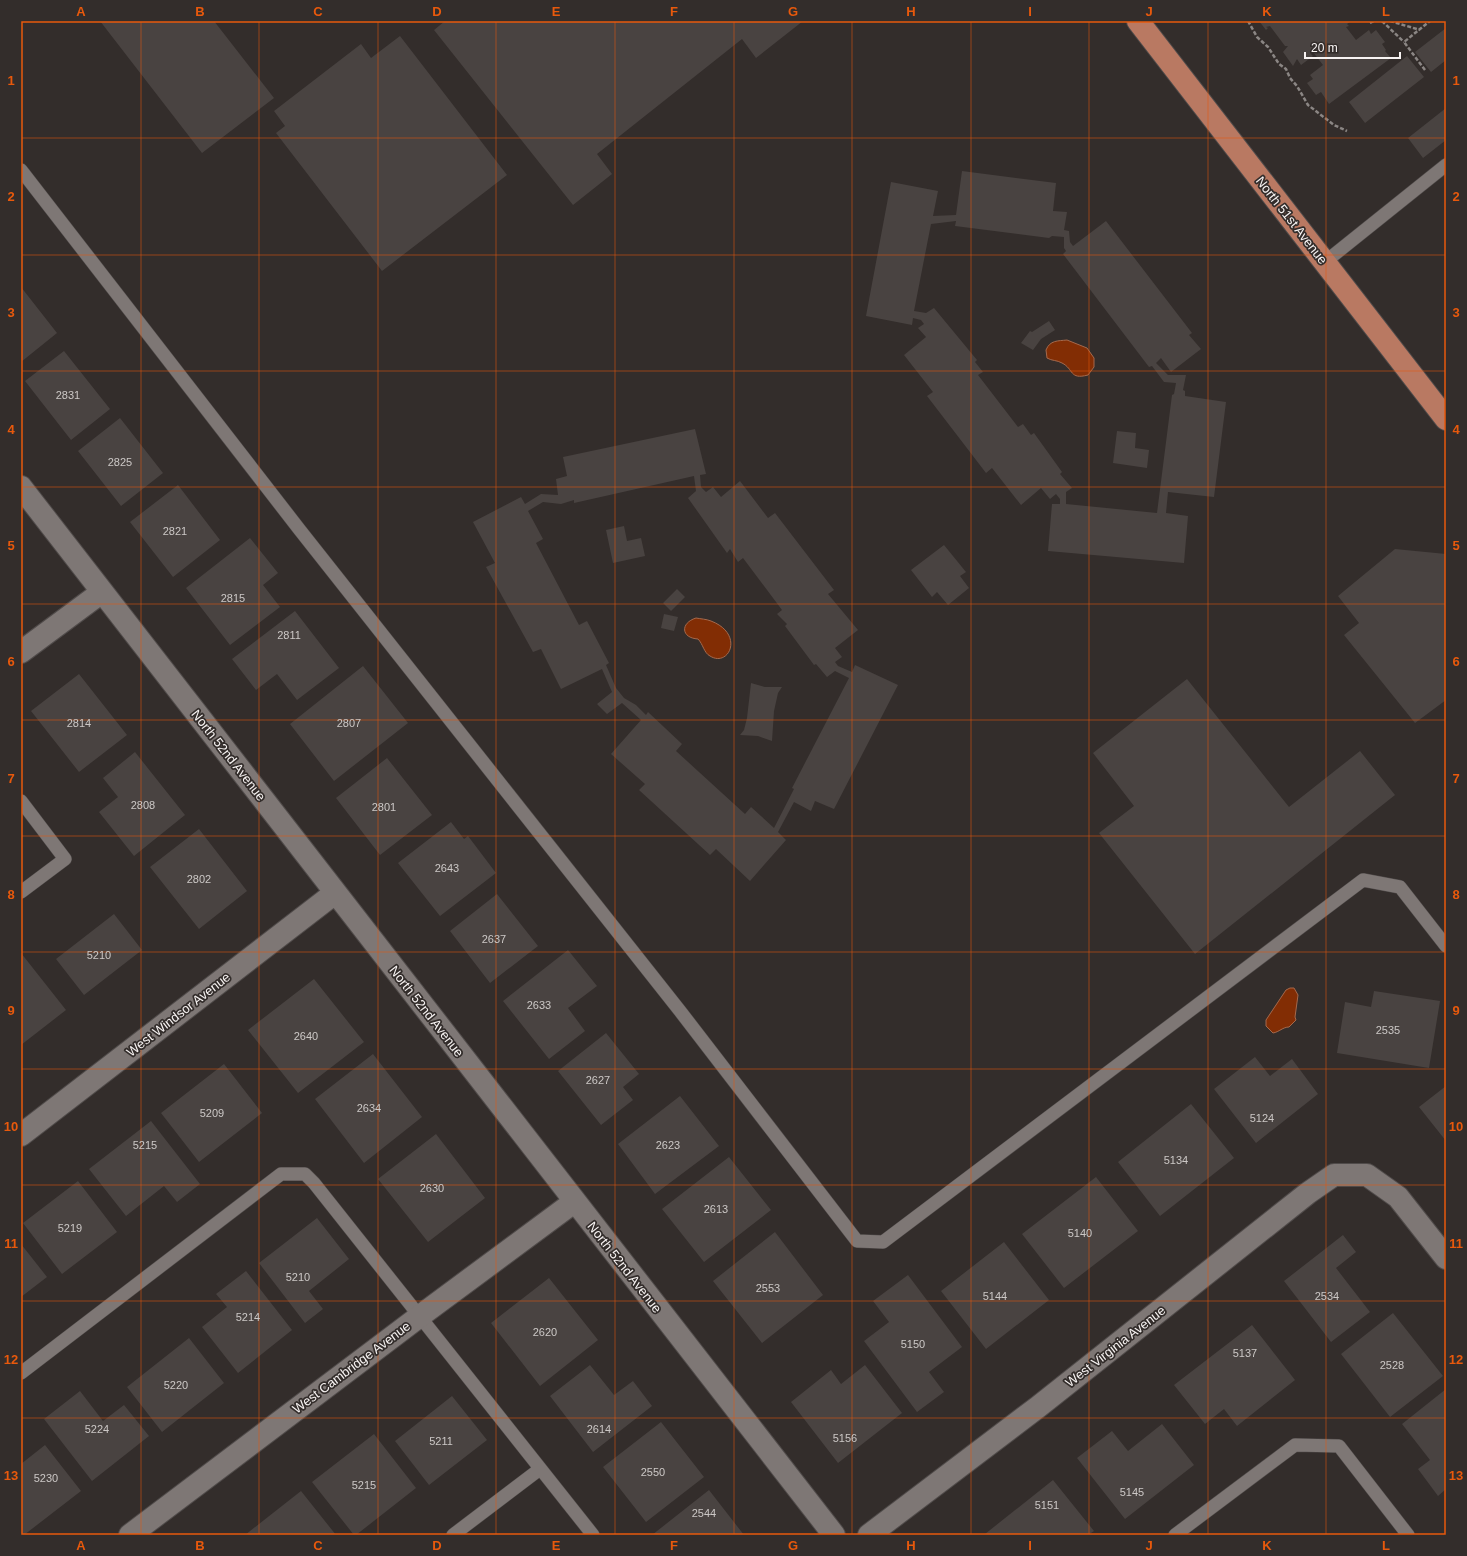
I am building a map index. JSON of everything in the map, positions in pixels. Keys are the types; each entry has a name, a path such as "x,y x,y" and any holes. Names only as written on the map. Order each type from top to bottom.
{"main road":[{"name":"North 51st Avenue","path":"1138,21 1446,419"}],"street":[{"name":"North 52nd Avenue","path":"21,487 574,1202 834,1535"},
{"path":"21,652 102,592"},
{"name":"West Windsor Avenue","path":"21,1134 335,893"},
{"name":"West Virginia Avenue","path":"869,1535 1038,1407 1308,1193 1334,1175 1367,1175 1398,1197 1446,1258"},
{"name":"West Cambridge Avenue","path":"130,1535 574,1202"}],"lane":[{"path":"1325,262 1446,165"},
{"path":"21,170 299,529 680,1011 857,1241 882,1242 1363,880 1400,886 1446,946"},
{"path":"21,801 65,859 21,892"},
{"path":"21,1373 281,1174 305,1174 420,1316 540,1470 593,1535"},
{"path":"1175,1535 1295,1445 1339,1446 1408,1535"},
{"path":"453,1535 540,1470"}],"path":[{"path":"1248,21 1257,37 1268,47 1279,64 1286,69 1290,78 1297,86 1308,105 1334,125 1347,131"},
{"path":"1370,23 1374,21"},
{"path":"1382,21 1404,42 1425,70"},
{"path":"1390,21 1420,30"},
{"path":"1404,42 1430,21"}],"shaded area":[{"path":"1067,340 1087,348 1094,358 1094,367 1088,375 1075,375 1066,365 1047,358 1046,350 1050,344"},
{"path":"696,618 711,621 721,627 728,634 731,641 728,654 717,658 710,656 706,653 698,639 688,636 685,627 687,623"},
{"path":"1294,988 1298,995 1295,1017 1296,1020 1289,1027 1273,1033 1266,1026 1266,1020 1286,990"}],"building":[{"path":"100,21 214,21 274,98 202,153"},
{"path":"445,21 803,21 756,58 742,39 597,154 612,174 573,205 434,30"},
{"path":"1259,21 1351,21 1347,24 1349,26 1346,27 1356,40 1369,30 1371,34 1376,30 1385,42 1382,44 1386,50 1385,51 1391,58 1329,104 1321,92 1316,95 1307,83 1313,79 1310,75 1323,65 1313,52 1311,54 1313,56 1301,65 1297,59 1293,66 1283,52 1288,46 1285,46 1270,26 1266,27 1268,28 1266,30"},
{"path":"1446,28 1446,60 1431,72 1415,52"},
{"path":"400,36 507,175 382,271 276,133 285,126 274,111 361,44 371,58"},
{"path":"1407,56 1424,77 1365,123 1349,102"},
{"path":"1446,108 1446,140 1423,158 1408,138"},
{"path":"962,171 1056,183 1053,211 1067,212 1064,230 1069,231 1070,242 1073,246 1106,221 1192,333 1189,335 1201,349 1171,372 1161,358 1156,363 1168,375 1186,375 1183,390 1185,391 1185,396 1226,402 1214,497 1168,492 1166,513 1188,516 1184,563 1048,551 1052,504 1060,504 1060,499 1056,494 1050,499 1041,488 1021,505 992,468 986,473 927,396 933,392 904,355 926,337 918,328 924,324 921,320 913,318 912,325 866,316 891,182 938,191 933,216 956,215","holes":["956,221 955,226 1049,238 1052,236 1064,237 1064,248 1066,251 1063,254 1149,367 1152,366 1164,382 1176,383 1174,394 1172,395 1157,513 1066,504 1066,492 1072,488 1060,474 1062,472 1034,433 1031,435 1023,424 1018,427 978,375 983,372 975,362 977,360 934,308 926,313 914,311 931,224"]},
{"path":"21,287 57,333 21,362"},
{"path":"1049,321 1055,330 1041,339 1033,350 1021,343 1030,331 1032,332"},
{"path":"64,351 110,409 71,440 25,381"},
{"path":"120,418 163,473 121,506 78,451"},
{"path":"695,429 706,474 700,475 701,487 706,492 713,487 721,497 740,481 768,518 775,513 834,590 828,594 858,630 835,648 842,657 835,662 838,666 852,672 855,665 898,685 834,809 815,801 811,811 794,802 778,832 786,840 750,881 716,849 710,855 639,790 645,784 611,754 641,720 622,703 607,714 597,704 612,692 602,669 561,689 541,649 533,652 486,567 495,563 473,522 521,497 525,504 541,494 558,495 556,479 567,476 563,457","holes":["694,476 696,491 688,498 727,553 730,549 738,562 743,558 782,610 777,614 787,624 785,626 814,665 816,664 827,677 835,671 849,678 792,788 794,789 774,828 751,807 745,814 676,751 682,744 648,712 646,715 636,705 624,698 616,688 606,665 609,663 587,621 579,625 536,543 543,539 528,511 543,502 561,504 574,500 574,503"]},
{"path":"1117,431 1136,433 1135,448 1149,450 1147,468 1113,463"},
{"path":"178,485 220,540 173,577 130,522"},
{"path":"624,526 627,541 641,538 645,556 613,563 606,530"},
{"path":"250,538 278,573 263,585 280,607 230,645 186,588"},
{"path":"944,545 966,572 960,576 969,588 948,605 937,592 932,597 911,570"},
{"path":"1395,549 1446,554 1446,700 1415,723 1344,635 1359,623 1338,596"},
{"path":"677,589 685,597 671,611 663,603"},
{"path":"295,611 339,668 297,700 277,674 256,690 232,659"},
{"path":"664,614 678,617 674,631 661,628"},
{"path":"363,666 408,723 334,781 290,724"},
{"path":"79,674 127,735 79,772 31,711"},
{"path":"1187,679 1289,807 1360,751 1395,795 1195,954 1099,833 1134,806 1093,753"},
{"path":"751,683 765,687 782,687 778,693 774,711 772,741 758,736 740,735 744,730 747,718"},
{"path":"135,752 185,815 134,856 99,812 118,797 103,778"},
{"path":"387,758 432,815 380,855 336,798"},
{"path":"451,822 464,839 468,836 496,873 440,916 398,863"},
{"path":"199,829 247,891 199,929 150,867"},
{"path":"497,894 538,946 490,983 450,931"},
{"path":"114,914 142,950 84,995 56,959"},
{"path":"568,950 597,986 568,1008 585,1031 549,1059 503,1001"},
{"path":"21,953 66,1010 21,1045"},
{"path":"314,979 364,1042 298,1093 248,1030"},
{"path":"1374,991 1440,1001 1429,1068 1337,1053 1345,1002 1371,1007"},
{"path":"606,1033 639,1074 623,1087 633,1100 601,1125 558,1071"},
{"path":"373,1054 422,1117 364,1163 315,1099"},
{"path":"1255,1057 1270,1076 1292,1059 1318,1094 1256,1143 1214,1089"},
{"path":"224,1064 262,1113 199,1162 161,1113"},
{"path":"1446,1086 1446,1141 1419,1107"},
{"path":"680,1096 719,1146 655,1194 618,1144"},
{"path":"1191,1104 1234,1158 1160,1216 1118,1162"},
{"path":"151,1121 200,1184 177,1202 164,1186 126,1216 89,1169"},
{"path":"436,1134 485,1198 428,1242 378,1179"},
{"path":"729,1157 771,1210 704,1262 662,1209"},
{"path":"1096,1177 1138,1231 1064,1288 1022,1234"},
{"path":"78,1181 117,1232 62,1274 23,1223"},
{"path":"317,1218 349,1259 309,1291 323,1309 305,1323 259,1263"},
{"path":"775,1232 823,1295 762,1343 713,1281"},
{"path":"1343,1235 1356,1252 1336,1268 1370,1312 1331,1342 1284,1281"},
{"path":"1004,1242 1049,1300 986,1349 941,1291"},
{"path":"21,1244 47,1277 21,1297"},
{"path":"246,1271 292,1330 238,1373 202,1327 227,1307 216,1294"},
{"path":"908,1275 962,1347 929,1372 944,1392 917,1412 864,1341 889,1322 873,1301"},
{"path":"549,1278 598,1340 540,1386 491,1323"},
{"path":"1393,1313 1443,1376 1390,1417 1341,1354"},
{"path":"1252,1325 1295,1380 1237,1426 1224,1409 1205,1424 1174,1385"},
{"path":"189,1338 224,1383 162,1432 127,1387"},
{"path":"590,1365 614,1395 633,1381 652,1406 593,1452 550,1396"},
{"path":"865,1365 902,1413 838,1463 791,1402 831,1370 841,1384"},
{"path":"1446,1389 1446,1489 1438,1496 1418,1469 1430,1460 1402,1424"},
{"path":"80,1391 103,1421 124,1405 149,1436 92,1481 44,1419"},
{"path":"452,1396 487,1440 429,1485 395,1441"},
{"path":"661,1422 704,1477 646,1522 603,1467"},
{"path":"1162,1424 1194,1465 1125,1519 1077,1458 1112,1431 1128,1451"},
{"path":"374,1434 416,1488 356,1535 354,1535 312,1482"},
{"path":"45,1445 81,1491 24,1535 21,1531 21,1464"},
{"path":"1053,1480 1094,1531 1088,1535 985,1534"},
{"path":"709,1490 744,1535 652,1535"},
{"path":"301,1491 336,1535 245,1535"}]}
